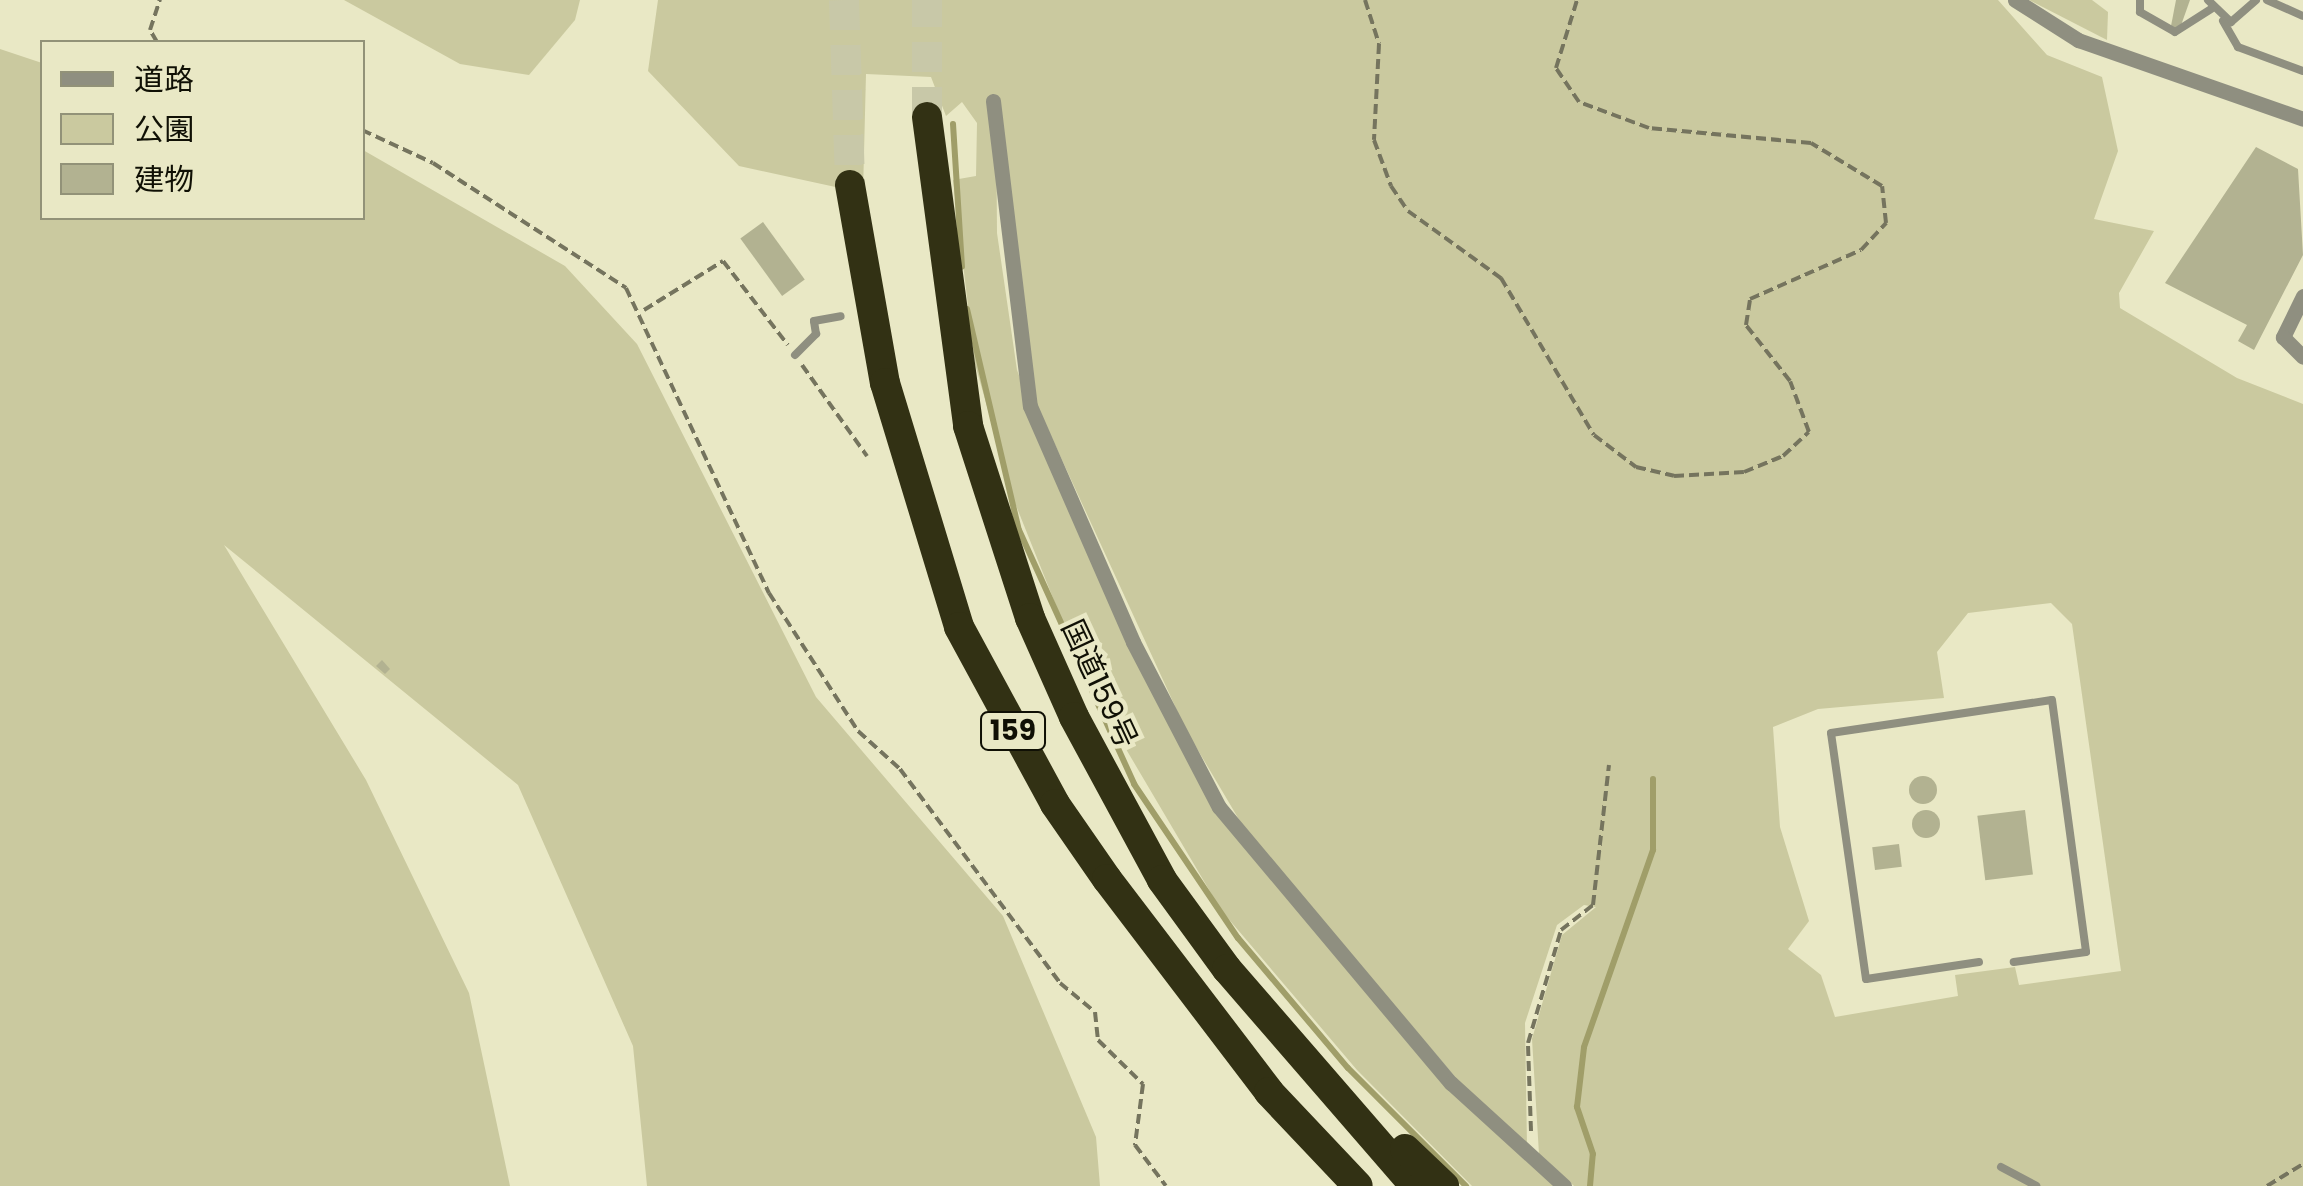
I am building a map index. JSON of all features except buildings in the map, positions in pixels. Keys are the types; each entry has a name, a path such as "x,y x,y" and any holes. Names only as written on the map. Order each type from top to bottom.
{"highway":[{"name":"国道159号","path":"927,117 968,426 1030,618 1121,810 1227,969 1415,1186"},
{"name":"159","path":"850,185 885,384 959,627 1055,804 1202,1009 1356,1186"},
{"name":"159","path":"1227,969 1444,1186"}],"street":[{"path":"2015,0 2078,40 2303,119"},
{"path":"994,101 1027,395 1133,642 1219,807 1451,1083 1564,1186"},
{"path":"2303,296 2284,337 2303,357"}],"lane":[{"path":"2140,0 2140,12 2174,32 2209,5 2238,46 2303,71"},
{"path":"2223,21 2247,18 2256,0"},
{"path":"2266,0 2303,16"},
{"path":"796,355 816,334 814,321 842,316"},
{"path":"1980,962 1866,978 1831,733 2052,700 2086,952 2014,962"},
{"path":"2001,1167 2036,1186"}],"path":[{"path":"156,40 150,30 160,0"},
{"path":"1365,0 1378,44 1374,140 1391,186 1408,211 1501,278 1594,435 1636,467 1674,476 1744,472 1783,456 1810,432 1790,381 1746,325 1750,299 1860,250 1886,223 1882,186 1811,143 1649,128 1579,102 1556,68 1576,0"},
{"path":"365,131 433,162 626,288 644,310 769,594 858,731 900,768 1060,983 1094,1012 1098,1040 1142,1084 1135,1145 1166,1186"},
{"path":"644,310 723,261 867,456"},
{"path":"1536,1160 1528,1044 1560,930 1593,905 1609,765"},
{"path":"2267,1186 2303,1164"}],"green space":[{"path":"344,0 580,0 575,20 529,75 460,64"},
{"path":"658,0 1998,0 2047,55 2102,77 2118,151 2094,219 2154,231 2119,293 2120,308 2237,378 2303,404 2303,1186 1574,1186 1539,1154 1532,1039 1562,935 1596,907 1584,905 1557,925 1525,1023 1527,1146 1463,1086 1247,833 1186,730 1029,388 996,97 997,233 1017,370 1073,521 1235,835 1414,1050 1554,1186 1472,1186 1357,1070 1221,910 1087,683 1013,498 975,364 953,180 976,176 977,123 962,102 946,116 931,77 866,74 863,193 739,166 648,71","holes":["2051,603 2072,624 2121,971 2019,985 2015,967 1955,975 1958,996 1835,1017 1821,975 1788,949 1809,921 1780,827 1773,727 1818,709 1944,698 1937,652 1968,613"]},
{"path":"2029,0 2092,0 2108,12 2107,40"},
{"path":"0,49 40,62 40,220 365,220 365,151 565,266 637,344 816,697 1003,916 1096,1137 1100,1186 647,1186 633,1046 518,785 224,545 366,780 469,993 510,1186 0,1186"}],"waterway":[{"path":"953,124 962,267"},
{"path":"967,309 1019,530 1134,784 1238,938 1348,1068 1466,1186"},
{"path":"1590,1186 1593,1154 1577,1107 1584,1047 1653,850 1653,779"}],"tunnel":[{"path":"844,0 850,185"},
{"path":"927,0 927,117"}]}
